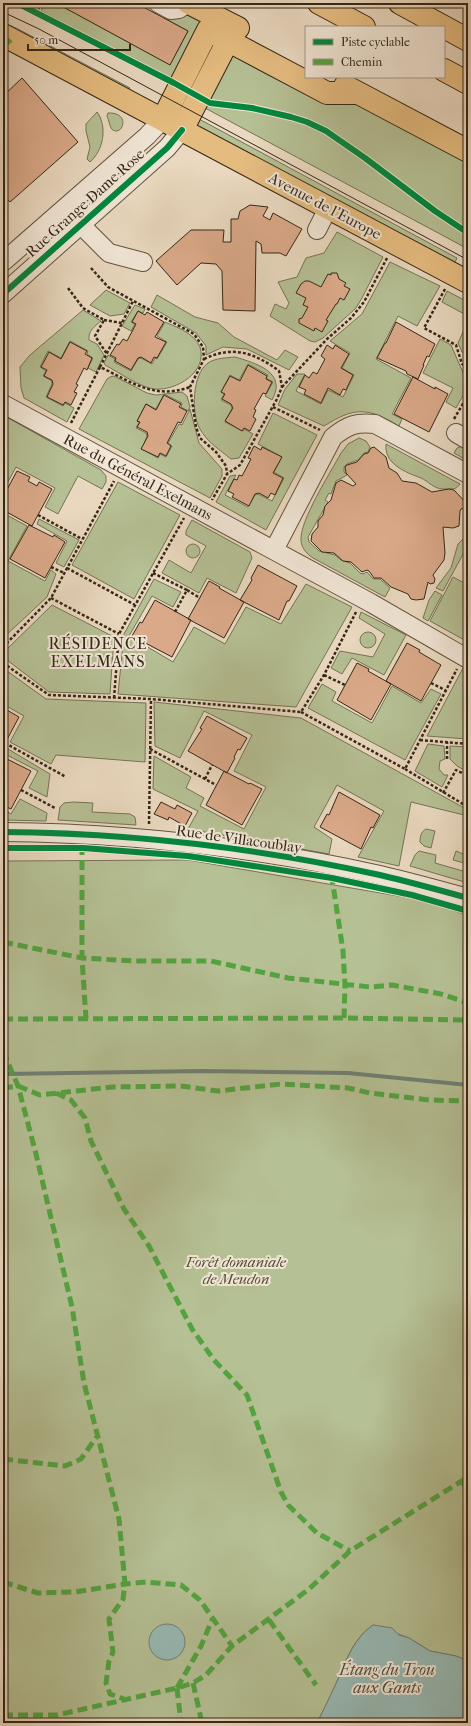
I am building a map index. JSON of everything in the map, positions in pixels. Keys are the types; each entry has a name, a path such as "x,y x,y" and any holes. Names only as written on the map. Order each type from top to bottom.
{"main road":[{"path":"188,3 231,33 328,93 358,93"},
{"path":"319,3 362,26"},
{"path":"400,3 442,26"},
{"path":"445,27 468,40"},
{"path":"163,120 208,30 231,33 305,65"},
{"path":"182,130 231,33"},
{"name":"Avenue de l'Europe","path":"6,40 163,120 460,278"},
{"path":"445,71 468,83"},
{"path":"330,78 468,151"}],"street":[{"path":"158,3 171,10 179,9 188,3"},
{"name":"Rue Grange Dame Rose","path":"3,262 147,136 163,120"},
{"name":"Rue Grange Dame Rose","path":"3,294 167,148 182,130"},
{"path":"317,230 328,208"},
{"path":"81,225 108,253 143,262"},
{"name":"Rue du Général Exelmans","path":"3,404 371,603 466,658"},
{"path":"274,550 333,437 352,425 362,423 375,424 468,474"},
{"name":"Rue de Villacoublay","path":"3,832 54,833 141,839 218,847 380,875 468,898"}],"path":[{"path":"114,698 119,634 153,572 198,509 227,474 240,465 273,407 282,386 327,339 351,318 364,302 395,243"},
{"path":"91,268 108,287 194,334 203,347 204,359 190,387 196,427 200,438 216,452 226,466 227,474"},
{"path":"460,278 424,328 456,345 462,364 468,367"},
{"path":"68,288 83,308 104,320 122,324"},
{"path":"64,436 133,301"},
{"path":"104,320 95,336 107,354"},
{"path":"204,359 224,351 247,354 266,362 279,371 282,386"},
{"path":"100,367 155,392 181,390 190,387"},
{"path":"273,407 333,437"},
{"path":"3,647 51,598 121,467"},
{"path":"38,515 82,539"},
{"path":"51,566 64,573"},
{"path":"67,568 135,604"},
{"path":"153,572 200,598"},
{"path":"176,612 187,590"},
{"path":"51,598 119,634"},
{"path":"301,712 324,674 358,608"},
{"path":"405,769 445,690 466,658"},
{"path":"3,663 49,695 151,700 301,712 405,769 468,807"},
{"path":"324,674 345,685"},
{"path":"431,683 445,690"},
{"path":"149,827 151,700"},
{"path":"420,740 468,744"},
{"path":"447,742 447,759"},
{"path":"5,743 66,777"},
{"path":"150,749 216,785"},
{"path":"205,779 212,765"},
{"path":"443,793 456,770 468,776"},
{"path":"21,790 55,808"}],"green space":[{"path":"45,3 56,3 170,64 188,31 164,18 175,12 185,12 204,22 174,80 41,11"},
{"path":"3,22 130,88 128,92 3,33"},
{"path":"241,53 328,101 373,106 468,159 468,249 205,108 233,56"},
{"path":"97,112 103,132 101,145 98,152 90,162 87,159 90,147 86,124"},
{"path":"108,113 120,116 123,123 120,130 117,131 112,129 107,116"},
{"path":"199,119 457,258 453,266 197,128 196,124"},
{"path":"337,232 383,257 356,308 323,338 315,342 310,341 270,316 275,304 286,309 289,303 278,282 297,277 306,258 324,253"},
{"path":"390,262 440,286 417,326 398,316 376,359 411,378 392,414 402,419 399,426 378,415 361,412 344,415 324,426 278,405 285,389 297,374 305,374 296,391 321,404 328,390 343,397 354,375 342,368 350,353 330,341 362,314"},
{"path":"106,290 130,303 124,314 110,316 90,305"},
{"path":"447,291 468,302 468,316 442,302"},
{"path":"157,295 195,317 218,323 234,337 277,360 285,350 298,357 289,370 247,349 223,347 206,355 206,346 196,333 151,307"},
{"path":"135,305 145,309 143,313 138,311 131,322 135,324 131,331 122,326"},
{"path":"83,310 101,321 89,334 89,340 97,344 104,355 96,372 88,368 93,358 87,354 88,351 70,341 61,358 48,351 40,367 46,371 43,376 52,381 46,397 63,406 65,403 74,408 67,422 24,398 21,388 20,367 30,355"},
{"path":"468,321 468,356 462,352 458,343"},
{"path":"165,322 190,335 198,342 201,356 199,364 195,372 188,378 172,387 155,389 136,383 105,365 104,363 108,355 115,359 114,362 131,371 138,359 141,358 152,364 155,358 157,359 167,342 157,336"},
{"path":"440,339 451,345 468,384 468,387 456,408 446,402 453,388 423,373"},
{"path":"235,357 251,362 267,370 276,382 276,390 272,400 265,396 273,382 266,378 268,375 248,364 239,380 230,375 221,392 224,394 221,400 231,405 232,408 225,422 253,434 239,458 231,459 210,442 203,434 197,422 194,404 196,385 203,368 211,361"},
{"path":"114,376 147,393 156,395 164,394 156,409 146,404 137,421 139,422 136,428 146,433 147,436 142,449 158,458 160,454 166,457 172,446 168,443 179,424 182,425 190,409 199,443 222,469 222,476 210,498 79,429 107,379"},
{"path":"182,392 187,396 190,407 188,411 181,407 182,403 164,394"},
{"path":"273,413 317,435 266,530 216,502 230,476 236,475 225,495 248,507 255,495 258,494 272,501 284,478 274,472 282,457 258,444"},
{"path":"3,415 101,470 106,476 106,482 102,489 78,476 58,514 45,507 55,488 16,467 3,491"},
{"path":"359,438 366,441 370,447 368,452 364,453 358,460 347,464 344,467 344,472 347,475 336,481 331,494 329,493 325,500 328,502 308,537 309,542 319,551 335,555 341,560 350,563 360,573 363,574 367,572 373,579 380,579 390,588 385,597 313,558 305,551 301,541 305,521 323,484 348,444"},
{"path":"386,444 460,484 454,489 440,489 421,478 402,470 388,457"},
{"path":"468,444 468,461 454,453 457,448"},
{"path":"118,482 180,515 134,599 72,565"},
{"path":"3,513 27,526 8,561 45,581 51,570 56,574 47,597 3,638"},
{"path":"39,519 79,540 64,567 56,563 67,541 37,524"},
{"path":"192,520 250,552 252,558 236,593 207,578 199,593 162,573 169,560 191,573 206,546 186,535 186,531"},
{"path":"464,538 468,538 468,545 443,591 436,588 451,568 458,544"},
{"path":"190,544 196,544 200,548 200,554 196,558 190,558 186,554 186,548"},
{"path":"453,577 468,585 468,642 430,621"},
{"path":"154,579 181,592 173,607 152,596 129,636 173,662 194,627 225,644 246,607 281,624 306,584 352,607 296,707 118,694 124,634"},
{"path":"435,591 442,595 428,621 423,618 429,600"},
{"path":"52,605 114,637 110,694 49,692 3,657 3,653"},
{"path":"361,612 406,635 384,675 352,658 342,674 331,668 340,651 373,657 385,634 359,618"},
{"path":"365,632 371,632 376,637 374,646 371,648 365,648 360,643 360,637"},
{"path":"3,668 46,699 146,703 145,762 56,755 51,764 10,742 24,716 3,704"},
{"path":"463,668 468,671 468,739 427,736"},
{"path":"322,684 336,692 332,701 372,723 392,686 421,703 431,689 441,694 405,760 308,708"},
{"path":"154,702 301,718 468,810 468,816 411,802 399,866 358,857 384,811 337,785 314,827 332,839 329,854 188,829 198,811 153,789 154,756 191,777 186,788 204,798 200,806 244,829 266,787 234,771 252,735 204,711 180,758 155,746"},
{"path":"428,744 444,746 445,759 440,761 439,769 444,775 448,775 442,787 415,771"},
{"path":"450,746 468,747 468,772 457,766 450,759"},
{"path":"8,749 50,774 47,797 29,788 38,771 5,754"},
{"path":"20,799 47,813 46,821 3,820 3,809 11,814"},
{"path":"64,803 93,803 92,812 130,814 135,817 136,825 58,820 60,807"},
{"path":"426,829 435,831 431,848 424,846 420,842 421,834"},
{"path":"468,850 468,864 453,860 456,851 466,855"},
{"path":"419,851 436,855 435,863 463,871 468,874 468,883 410,866 415,855"},
{"name":"Forêt domaniale de Meudon","path":"188,860 433,902 468,916 468,1661 456,1656 430,1651 409,1638 373,1625 366,1630 352,1649 317,1723 3,1723 3,861"}],"water":[{"path":"167,1624 177,1627 182,1632 185,1642 182,1652 177,1657 167,1660 157,1657 152,1652 149,1642 152,1632 157,1627"},
{"name":"Étang du Trou aux Gants","path":"373,1625 392,1628 399,1635 409,1638 430,1651 456,1656 468,1661 468,1723 317,1723 352,1649 366,1630"}],"building":[{"path":"30,3 43,3 38,11 29,5"},
{"path":"56,3 136,3 188,31 170,65"},
{"path":"22,78 78,142 10,202 3,195 3,96"},
{"path":"250,205 268,207 263,216 270,220 273,213 302,229 286,256 280,253 262,253 261,244 256,241 255,311 223,310 222,271 216,264 201,263 177,285 156,261 191,230 224,230 223,242 231,242 231,219 238,219 240,211"},
{"path":"331,273 337,273 339,279 346,283 344,286 350,289 344,300 340,298 336,304 326,320 328,321 322,332 315,328 314,331 299,323 299,319 302,318 308,307 303,305 306,298 296,293 301,284 305,281 309,281 321,287 328,274 331,275"},
{"path":"138,311 145,315 147,312 164,322 155,337 166,342 157,358 154,357 151,363 141,357 138,358 131,370 115,361 116,358 110,355 117,344 119,345 123,339 127,341 136,324 132,322"},
{"path":"396,322 435,344 429,357 427,356 418,379 407,374 406,371 377,358"},
{"path":"70,342 87,351 85,354 92,358 87,370 84,368 76,384 78,385 74,392 77,393 71,405 65,402 63,405 47,397 53,384 52,380 44,376 47,370 41,367 49,352 61,359"},
{"path":"327,345 333,349 335,345 349,354 341,368 353,375 346,390 343,389 340,395 328,388 321,403 304,394 306,390 299,387 305,375 309,378 313,372 317,374 325,359 321,356"},
{"path":"248,365 267,376 266,379 272,382 266,394 263,393 254,409 256,410 253,417 256,419 250,431 244,428 242,431 225,421 233,408 231,404 222,399 225,394 221,392 230,376 240,381"},
{"path":"413,377 448,394 429,432 394,414"},
{"path":"164,395 181,404 179,407 187,411 181,423 178,422 167,443 171,446 166,456 160,453 158,457 141,449 148,436 147,432 137,427 140,422 137,421 146,404 156,410"},
{"path":"254,446 261,450 262,447 282,457 273,473 283,478 275,495 271,493 268,498 259,493 255,494 249,506 232,497 234,494 228,491 234,479 237,480 239,475 242,476 251,459 248,458"},
{"path":"374,447 386,457 389,468 397,473 402,481 416,483 432,492 449,489 454,490 467,504 467,507 461,509 460,511 459,526 453,528 443,527 445,553 444,560 433,575 435,579 434,583 430,584 428,582 424,599 411,599 408,594 391,587 381,578 374,578 369,571 367,570 362,572 351,562 343,561 334,553 322,552 311,541 312,534 318,527 318,521 323,515 325,506 331,500 336,483 341,480 353,486 356,484 346,473 345,467 357,462 364,454 368,453 371,448"},
{"path":"17,471 30,477 28,481 37,486 39,482 52,489 32,526 3,510 3,497"},
{"path":"29,525 53,537 54,535 65,542 45,578 10,559"},
{"path":"258,565 297,586 289,601 287,601 279,620 240,600 252,580 251,578"},
{"path":"209,581 244,602 224,638 188,619"},
{"path":"155,600 191,620 172,657 132,636 140,622 142,623"},
{"path":"407,643 441,665 421,701 386,681"},
{"path":"357,663 369,669 368,671 391,684 371,720 337,700"},
{"path":"5,709 19,717 3,747 3,710 4,711"},
{"path":"207,716 247,738 240,750 238,749 227,773 188,751 202,729 200,728"},
{"path":"3,757 31,771 11,809 3,805"},
{"path":"224,771 262,789 242,825 206,805"},
{"path":"339,792 380,815 373,828 371,827 361,849 320,827 327,814 329,815"},
{"path":"161,802 175,809 177,805 192,813 185,826 169,817 168,820 154,814"}],"waterway":[{"path":"3,1074 202,1071 348,1073 468,1085"}],"tram line":[{"path":"3,12 39,29 468,260"}],"marked path":[{"path":"3,46 12,39"},
{"path":"82,845 82,958 86,1019"},
{"path":"329,876 332,878 343,951 345,985 344,1018"},
{"path":"3,942 82,958 135,961 211,961 288,978 370,987 392,985 441,994 468,1003"},
{"path":"3,1019 344,1018 468,1020"},
{"path":"3,1051 18,1086 36,1154 72,1307 84,1383 119,1519 125,1584 123,1599 109,1619 113,1652 109,1661 106,1683 110,1694 124,1699"},
{"path":"3,1088 18,1086 40,1095 112,1087 181,1086 218,1091 281,1084 348,1088 370,1093 429,1100 468,1101"},
{"path":"56,1093 71,1100 85,1118 91,1141 124,1209 149,1246 192,1329 214,1360 247,1395 281,1492 288,1505 317,1533 350,1551"},
{"path":"3,1459 65,1466 81,1459 98,1435"},
{"path":"3,1715 57,1715 177,1688 193,1683 206,1675 232,1646 309,1589 350,1551 468,1477"},
{"path":"460,1482 468,1487"},
{"path":"3,1582 38,1593 75,1592 146,1582 181,1585 200,1600 232,1646"},
{"path":"177,1688 201,1646 212,1620"},
{"path":"269,1620 316,1685"},
{"path":"193,1683 202,1723"},
{"path":"177,1688 181,1723"}],"cycle path":[{"path":"17,3 210,103 252,108 291,117 307,122 326,131 365,158 435,211 468,233"},
{"path":"3,294 167,148 182,130"},
{"path":"3,832 98,835 240,850 334,865 413,883 468,898"},
{"path":"3,848 83,848 188,856 332,878 412,895 468,911"}],"district":[{"name":"RÉSIDENCE EXELMANS","path":"98,652"}]}
